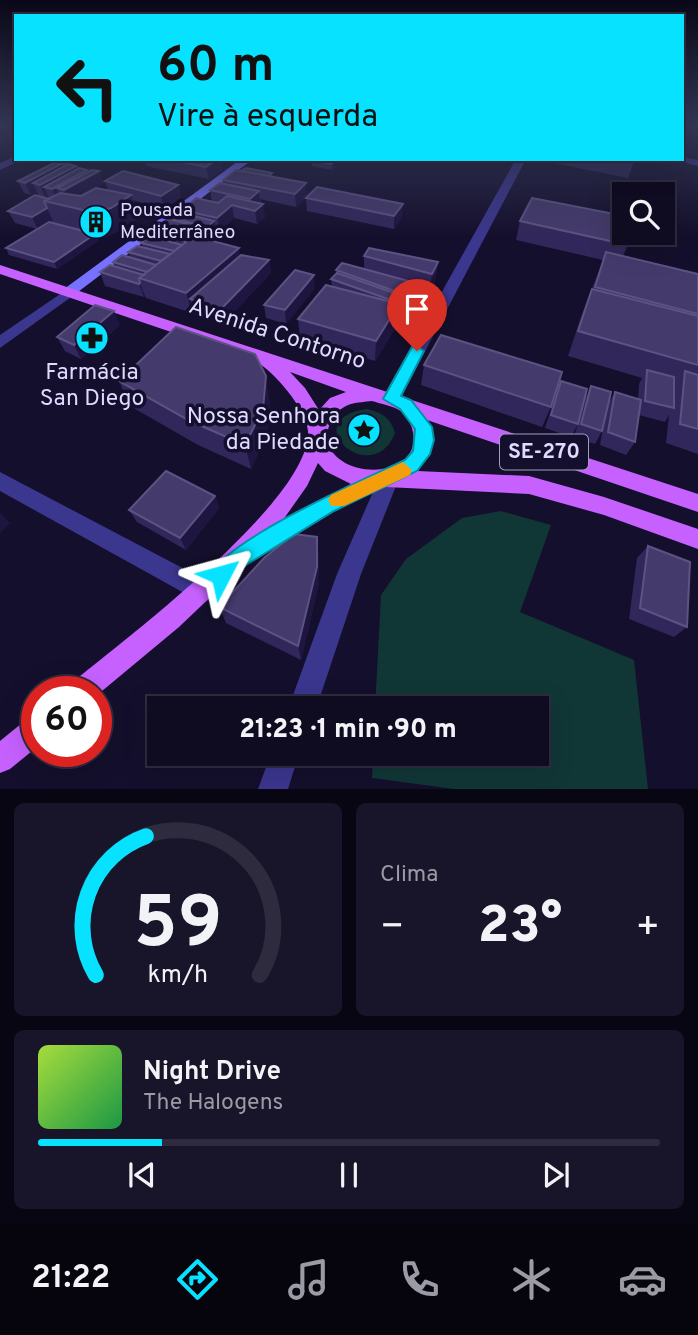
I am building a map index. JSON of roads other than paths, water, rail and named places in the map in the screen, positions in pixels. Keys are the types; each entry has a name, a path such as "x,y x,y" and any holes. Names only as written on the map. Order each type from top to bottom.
{"main road":[{"path":"69,292 244,162"},
{"name":"Avenida Contorno","path":"0,269 698,503"},
{"path":"259,354 296,387 313,419 322,456 335,469 355,477 390,476"},
{"path":"100,676 239,558 302,478 323,415 333,405 361,394 391,399 406,405 417,415 425,440 421,454 411,466 327,505 239,558"},
{"name":"SE-270","path":"390,476 529,485 604,506 698,539"},
{"path":"0,760 21,742"}],"street":[{"path":"52,162 97,176"},
{"path":"391,399 519,162"},
{"path":"0,343 69,292"},
{"path":"307,696 349,574 390,476"},
{"path":"0,481 203,591"},
{"path":"273,789 281,766"}],"place":[{"name":"Pousada Mediterrâneo","path":"96,222"},
{"name":"Farmácia San Diego","path":"92,338"},
{"name":"Nossa Senhora da Piedade","path":"364,430"}]}
